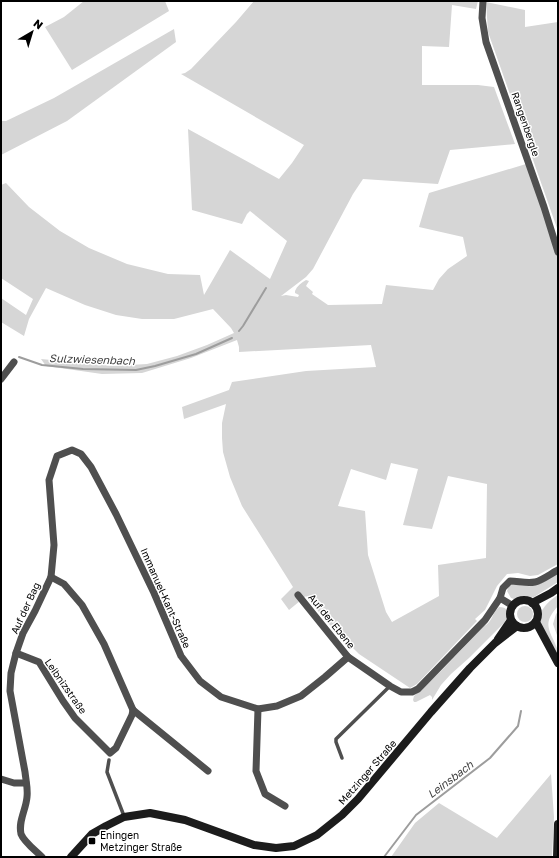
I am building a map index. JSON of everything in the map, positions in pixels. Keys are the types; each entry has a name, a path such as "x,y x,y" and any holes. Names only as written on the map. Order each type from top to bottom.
{"main road":[{"path":"535,606 555,590"},
{"path":"524,600 535,606 538,616 533,624 523,628 517,626 511,620 511,610 513,606 520,601 524,600"},
{"name":"Metzinger Straße","path":"495,643 511,620"},
{"path":"533,624 558,663"},
{"name":"Metzinger Straße","path":"71,857 92,834 106,826 124,817 150,813 185,820 254,845 276,848 294,846 317,835 342,815 358,799 461,678 495,643 517,626"},
{"path":"557,857 558,824"}],"street":[{"name":"Rangenbergle","path":"483,1 482,18 486,42 544,206 558,252"},
{"path":"1,378 14,362"},
{"name":"Auf der Bag","path":"42,857 21,835 20,823 27,797 25,772 10,691 11,673 16,653 24,633 36,611 51,577 54,545 49,480 57,456 72,450 81,454"},
{"name":"Immanuel-Kant-Straße","path":"81,454 90,467 116,514 154,593 181,656 200,681 221,697 258,708 277,706 301,696 348,657"},
{"path":"390,686 401,692 412,692 418,689 485,620 500,598 503,588 510,581 522,583 536,582 558,570"},
{"path":"51,577 64,584 82,605 104,644 133,710 208,771"},
{"name":"Auf der Ebene","path":"298,595 348,657 390,686"},
{"path":"500,598 513,606"},
{"name":"Leibnizstraße","path":"16,653 39,662 75,718 110,753 116,748 133,710"},
{"path":"258,708 256,771 264,794 285,806"},
{"path":"1,779 14,783 26,783"}],"lane":[{"path":"342,758 336,739 390,686"},
{"path":"109,760 107,772 124,817"}],"shaded area":[{"path":"84,1 165,1 169,11 72,70 45,27 64,17"},
{"path":"254,1 478,1 476,9 452,5 449,47 422,46 422,85 478,85 494,87 515,144 450,150 438,184 363,179 353,194 313,269 306,277 281,296 286,295 298,297 299,295 295,293 295,291 299,285 306,280 309,281 306,286 313,292 312,294 328,305 382,304 386,285 433,290 439,279 448,269 467,256 463,237 419,227 429,193 526,164 542,206 558,257 558,564 538,575 530,576 518,573 507,574 497,586 485,610 475,619 477,621 417,684 410,688 359,654 327,622 306,596 289,610 281,599 293,587 242,506 230,477 223,452 222,438 222,423 226,404 184,419 182,407 229,390 232,382 306,371 376,367 371,345 239,352 237,340 191,358 142,373 102,374 46,366 41,359 113,366 147,364 177,356 234,333 213,309 174,319 142,319 116,315 85,305 46,288 29,319 24,336 1,322 1,298 26,315 33,299 1,278 1,185 6,183 29,207 60,231 89,248 127,264 168,274 200,275 204,295 230,250 270,279 287,241 250,211 242,224 192,210 188,129 279,179 304,145 181,74 191,69","holes":["391,463 418,469 403,525 432,529 448,476 487,484 486,558 438,565 439,596 392,622 386,612 368,555 365,511 338,506 351,469 386,480"]},
{"path":"486,2 525,10 525,27 558,22 558,231 488,32"},
{"path":"174,29 176,42 67,121 1,155 1,121 6,121 54,98"},
{"path":"558,573 558,582 534,597 521,597 514,599 511,598 507,591 509,586 512,585 529,586 539,584"},
{"path":"558,595 558,606 551,615 548,623 558,654 540,626 539,621 541,612 550,601"},
{"path":"522,606 528,606 533,611 531,620 528,622 522,622 517,617 517,611"},
{"path":"499,607 503,607 508,613 504,623 451,674 441,685 432,700 430,695 414,702 414,696 441,671 484,626 489,623"},
{"path":"558,612 558,638 553,624"},
{"path":"551,774 554,817 552,857 391,857 415,823 439,803 497,838"}],"waterway":[{"name":"Sulzwiesenbach","path":"239,331 266,288"},
{"name":"Sulzwiesenbach","path":"19,357 42,365 83,369 136,370 196,354 232,338"},
{"name":"Leinsbach","path":"384,857 416,815 490,758 518,726 521,711"}],"place":[{"name":"Eningen Metzinger Straße","path":"92,841"}]}
